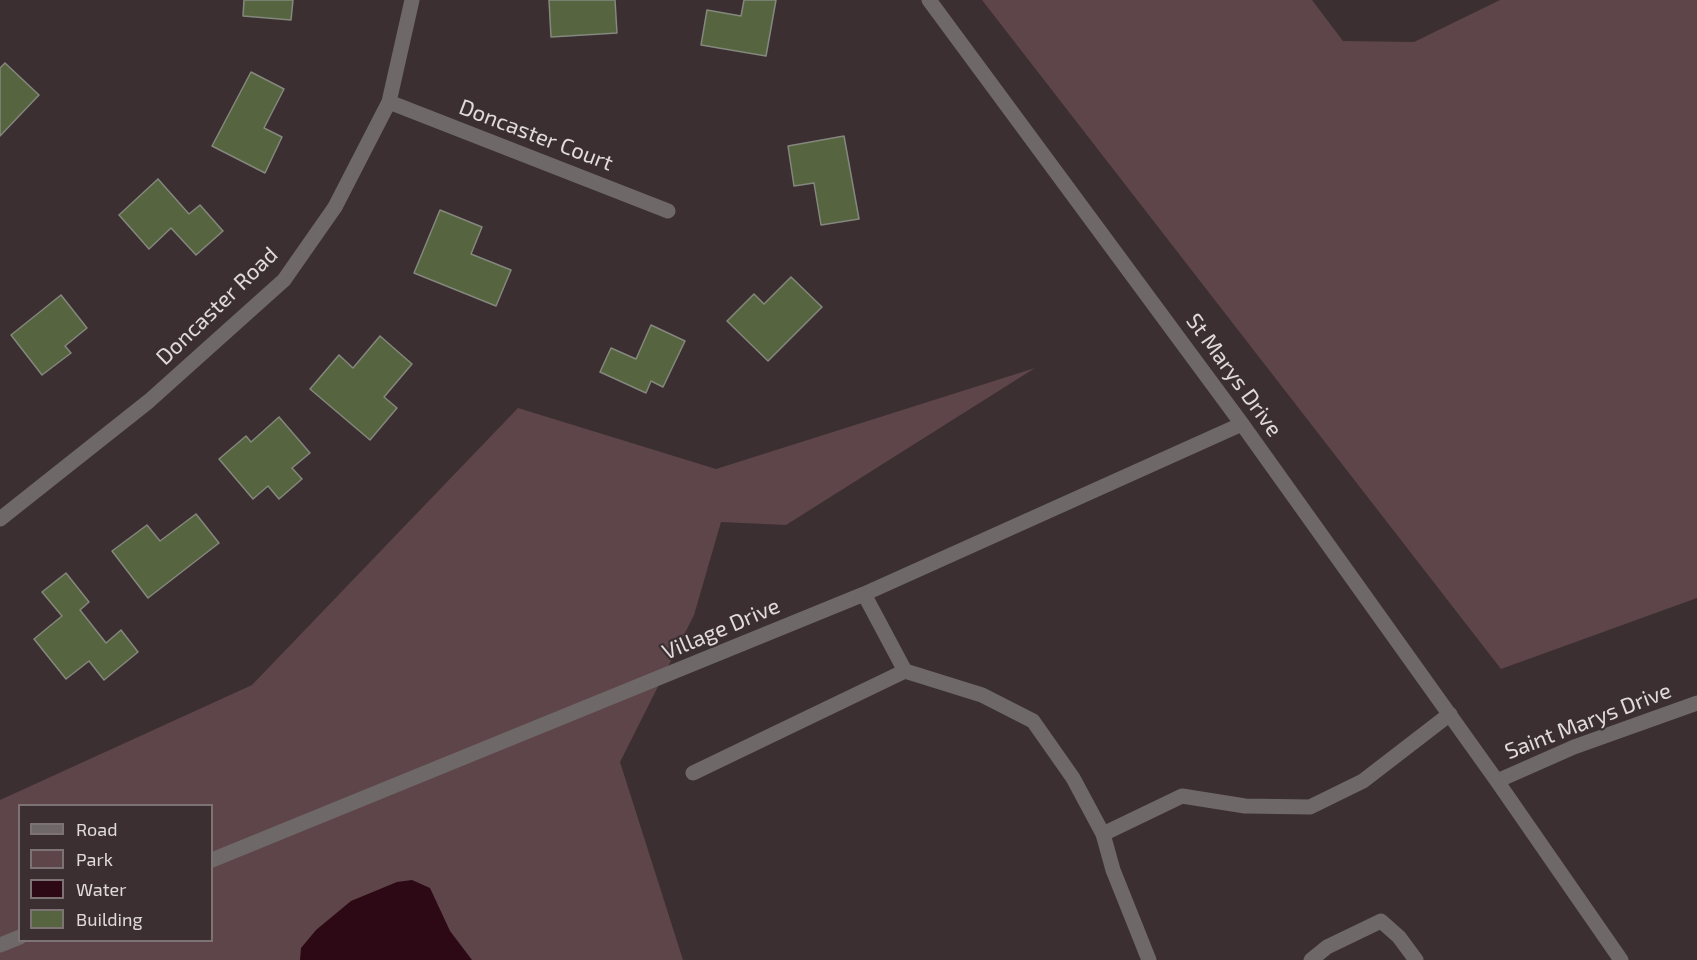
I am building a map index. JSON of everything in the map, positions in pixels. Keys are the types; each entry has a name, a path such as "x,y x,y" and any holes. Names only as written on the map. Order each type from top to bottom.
{"street":[{"name":"Doncaster Road","path":"0,519 149,401 284,279 335,207 389,102 412,0"},
{"name":"St Marys Drive","path":"929,0 1242,424 1497,781"},
{"name":"Doncaster Court","path":"389,102 668,211"},
{"name":"Village Drive","path":"213,860 864,594 1242,424"},
{"path":"864,594 905,671"},
{"path":"693,773 905,671 982,695 1033,721 1073,778 1103,834 1113,870 1149,960"},
{"name":"Saint Marys Drive","path":"1621,960 1497,781 1574,747 1697,703"},
{"path":"1103,834 1182,796 1245,806 1310,807 1363,781 1450,714"},
{"path":"1311,960 1327,947 1381,921 1399,937 1416,960"},
{"path":"0,945 18,938"}],"green space":[{"path":"982,0 1312,0 1343,41 1414,42 1500,0 1697,0 1697,598 1501,669"},
{"path":"1035,368 786,525 721,522 694,615 620,762 683,960 0,960 0,800 252,685 518,408 716,469"}],"water":[{"path":"412,880 430,888 450,931 472,960 300,960 301,948 316,930 351,901 397,882"}],"building":[{"path":"244,0 293,0 291,20 243,16"},
{"path":"549,0 615,0 617,33 551,37"},
{"path":"744,0 776,0 766,56 701,45 707,10 741,16"},
{"path":"5,63 39,95 0,136 0,68"},
{"path":"251,72 284,89 264,128 282,137 265,173 212,146"},
{"path":"844,136 859,219 821,225 814,183 794,186 788,146"},
{"path":"158,179 189,214 200,205 223,231 196,255 171,228 149,249 119,215"},
{"path":"440,210 482,227 471,254 511,270 496,306 414,273"},
{"path":"791,277 822,307 768,361 727,321 754,294 764,304"},
{"path":"61,295 87,328 65,346 71,353 42,375 11,335"},
{"path":"651,325 685,341 663,387 651,381 646,393 600,372 611,348 636,359"},
{"path":"380,336 412,364 384,397 397,408 370,440 310,389 339,355 353,368"},
{"path":"279,417 310,453 292,468 302,479 279,499 268,486 253,499 219,459 246,436 251,442"},
{"path":"196,514 219,543 148,598 112,551 147,525 160,541"},
{"path":"66,573 89,602 80,610 106,643 121,630 138,652 104,680 89,661 66,679 34,639 62,616 42,592"}]}
